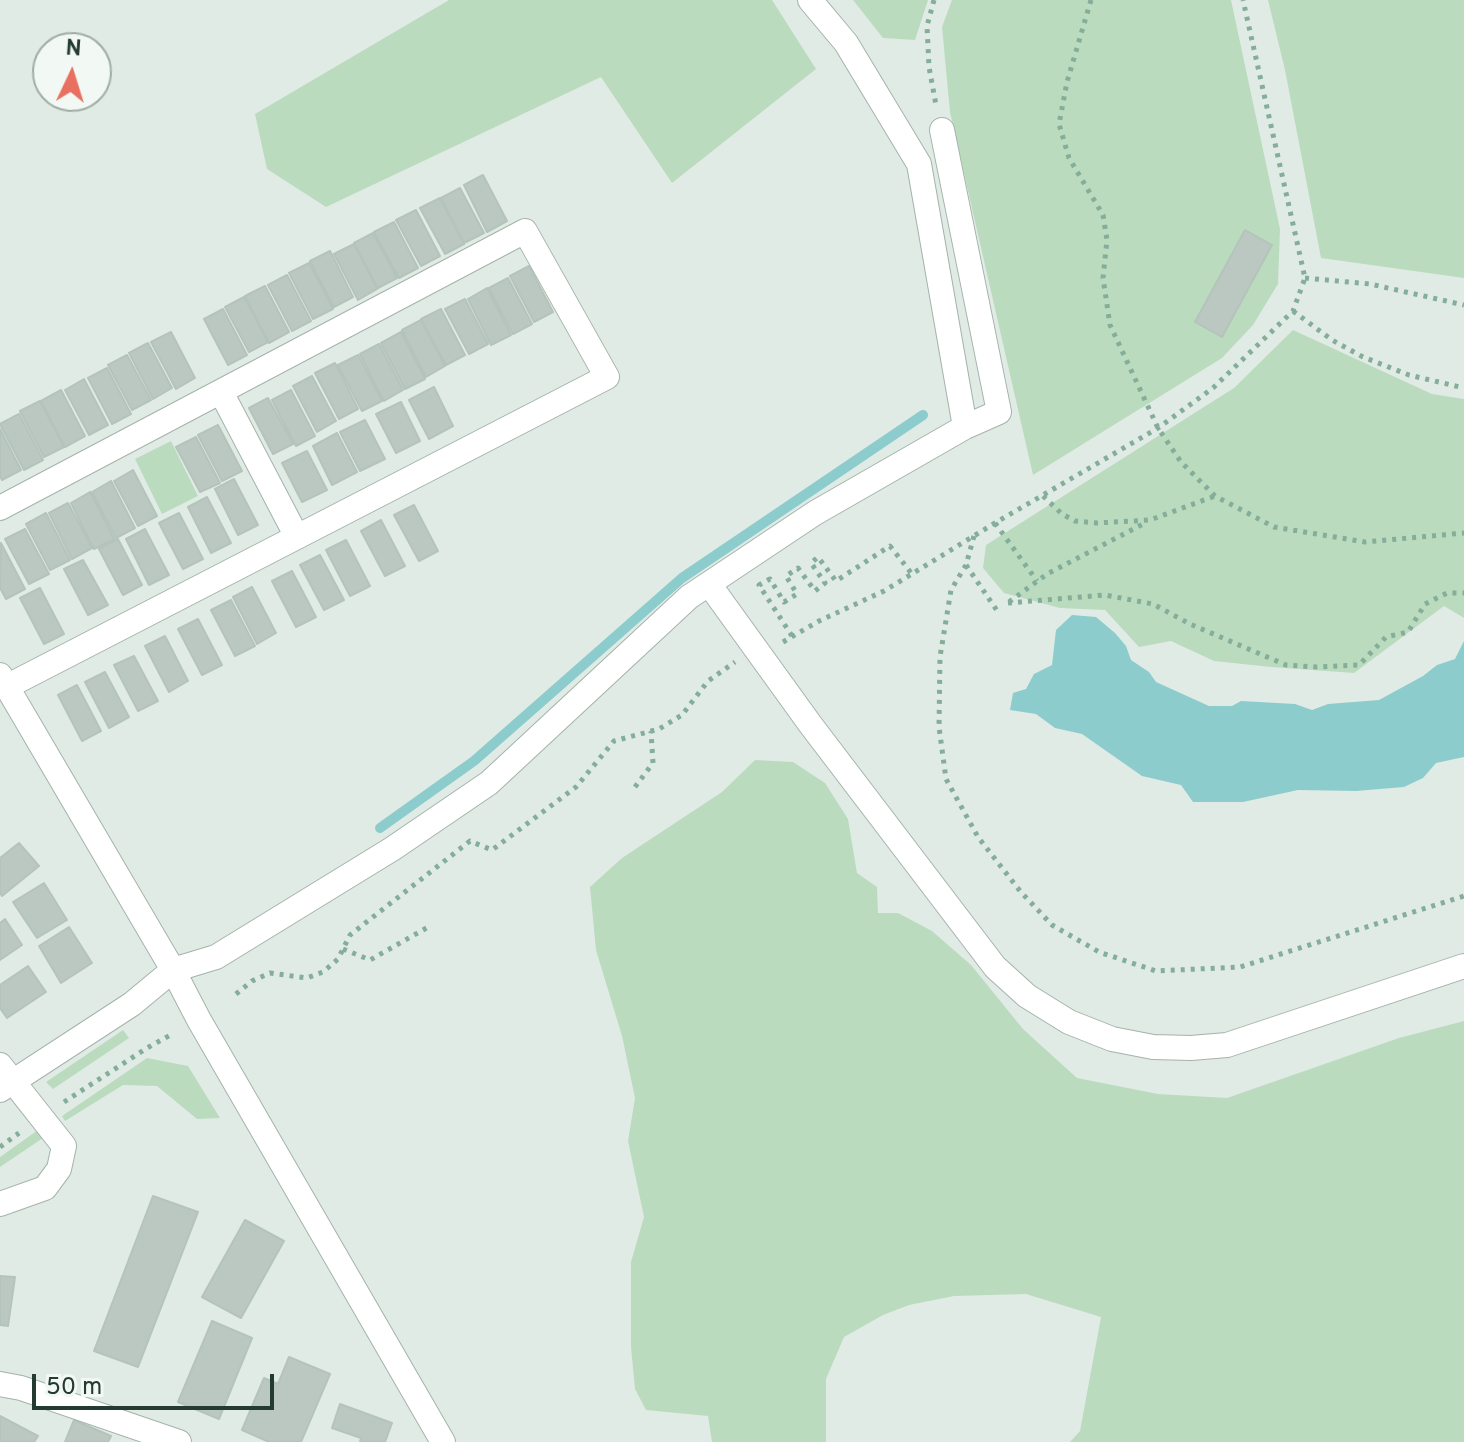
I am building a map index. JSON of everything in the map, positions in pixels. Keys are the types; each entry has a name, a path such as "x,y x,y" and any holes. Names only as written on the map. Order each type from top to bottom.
{"street":[{"path":"810,0 846,43 919,164 965,427"},
{"path":"0,1204 45,1188 59,1169 64,1146 5,1080 132,1004 173,970 216,957 392,849 489,783 689,597 815,513 965,427 999,412 942,130"},
{"path":"0,508 525,231 607,377 297,537 4,681 443,1442"},
{"path":"221,392 297,537"},
{"path":"709,584 995,967 1027,996 1069,1022 1112,1039 1153,1047 1227,1045 1464,966"},
{"path":"0,1384 21,1388 179,1442"}],"path":[{"path":"934,0 927,26 929,67 942,130"},
{"path":"1091,0 1067,82 1059,124 1069,158 1103,215 1107,240 1103,278 1110,325 1158,428 1181,462 1215,496 1274,527 1365,542 1464,533"},
{"path":"236,994 252,981 270,973 307,978 323,972 338,959 350,935 470,841 492,850 576,787 614,741 659,729 682,715 708,681 819,621 884,591 1158,428 1213,388 1293,311 1305,278 1243,0"},
{"path":"1305,278 1370,284 1464,305"},
{"path":"1293,311 1332,340 1363,357 1409,375 1464,388"},
{"path":"1043,496 1062,514 1075,521 1150,520"},
{"path":"1215,496 1150,520 1097,547 1037,581 1008,603 1105,595 1153,604 1190,624 1286,665 1316,667 1359,665 1386,637 1408,632 1425,604 1447,593 1464,593"},
{"path":"995,523 1037,581"},
{"path":"975,535 966,565 951,590 940,657 939,727 946,779 978,837 1020,891 1052,925 1099,952 1156,971 1240,967 1464,896"},
{"path":"793,636 759,585 770,579 784,602 797,594 786,576 798,568 815,591 825,583 811,563 818,557 836,581 890,546 912,574"},
{"path":"966,565 998,612"},
{"path":"635,787 653,763 651,731"},
{"path":"343,949 370,960 430,926"},
{"path":"62,1103 177,1031"}],"green space":[{"path":"449,0 772,0 816,69 672,183 601,77 326,207 267,169 255,114"},
{"path":"853,0 928,0 915,40 883,38"},
{"path":"952,0 1231,0 1280,229 1278,284 1253,325 1222,358 1033,475 950,112 942,27"},
{"path":"1268,0 1464,0 1464,278 1321,258 1285,70"},
{"path":"1293,330 1432,394 1464,399 1464,618 1444,606 1354,673 1271,667 1214,661 1171,641 1139,647 1105,610 1060,608 1004,593 983,568 986,545 1234,388"},
{"path":"171,441 198,496 162,514 135,459"},
{"path":"755,760 793,762 825,783 848,819 857,873 877,887 878,913 898,913 932,931 971,965 1023,1029 1077,1078 1158,1094 1227,1098 1399,1038 1464,1021 1464,1442 1070,1442 1080,1431 1101,1317 1026,1294 954,1296 909,1305 883,1315 844,1337 826,1379 826,1442 712,1442 708,1416 646,1410 635,1389 631,1347 631,1262 644,1217 628,1141 635,1098 622,1036 596,950 590,887 622,858 722,792"},
{"path":"123,1030 129,1038 53,1089 46,1082"},
{"path":"147,1058 188,1066 220,1118 197,1119 157,1086 123,1085 65,1121 62,1116"},
{"path":"38,1130 43,1138 0,1167 0,1157"}],"water":[{"path":"1072,615 1096,617 1126,646 1131,660 1149,672 1156,682 1209,706 1232,706 1241,701 1295,704 1312,710 1328,704 1379,700 1437,665 1455,659 1464,641 1464,757 1436,763 1423,778 1404,787 1356,791 1298,790 1243,802 1193,802 1181,785 1142,776 1082,734 1055,728 1036,714 1010,710 1013,693 1026,689 1034,674 1052,665 1056,630"}],"building":[{"path":"483,175 507,221 487,232 464,185"},
{"path":"460,188 484,233 464,243 441,198"},
{"path":"440,198 464,244 445,254 420,208"},
{"path":"416,210 440,256 421,266 396,220"},
{"path":"394,222 418,268 399,278 374,232"},
{"path":"1245,230 1272,245 1222,337 1195,322"},
{"path":"373,233 397,278 378,288 354,243"},
{"path":"354,244 377,289 358,300 334,254"},
{"path":"330,251 353,297 334,307 310,261"},
{"path":"309,263 333,309 313,319 289,273"},
{"path":"529,266 553,312 534,322 510,276"},
{"path":"287,275 311,321 292,331 268,285"},
{"path":"508,278 532,324 513,334 489,288"},
{"path":"265,286 289,332 269,343 245,296"},
{"path":"487,288 511,335 491,345 468,299"},
{"path":"244,297 268,342 249,352 225,307"},
{"path":"465,299 488,344 469,354 445,309"},
{"path":"223,309 247,355 228,365 204,319"},
{"path":"441,309 465,355 446,365 421,319"},
{"path":"421,320 445,366 426,377 402,330"},
{"path":"171,332 195,378 176,389 151,342"},
{"path":"401,332 425,379 405,389 381,343"},
{"path":"148,343 172,388 153,399 129,353"},
{"path":"379,344 403,390 384,401 360,354"},
{"path":"127,355 151,400 132,410 108,365"},
{"path":"358,355 382,401 362,411 338,365"},
{"path":"335,363 358,409 339,419 315,373"},
{"path":"107,368 131,414 112,424 88,378"},
{"path":"312,376 336,421 317,432 293,386"},
{"path":"84,379 108,425 89,435 65,390"},
{"path":"434,387 453,426 429,439 409,400"},
{"path":"61,390 85,436 65,447 41,401"},
{"path":"291,390 315,436 296,446 272,400"},
{"path":"268,398 293,444 273,454 249,408"},
{"path":"40,401 64,447 44,457 20,411"},
{"path":"401,402 420,441 396,453 376,414"},
{"path":"19,414 43,460 24,470 0,424"},
{"path":"365,420 385,459 360,471 340,432"},
{"path":"218,425 242,471 222,481 198,435"},
{"path":"0,429 21,470 2,480 0,476"},
{"path":"337,433 357,472 332,485 313,446"},
{"path":"196,437 220,483 200,492 176,447"},
{"path":"307,451 327,490 302,502 282,463"},
{"path":"133,470 157,516 138,526 114,481"},
{"path":"234,479 258,525 238,535 215,489"},
{"path":"111,481 135,528 116,538 92,492"},
{"path":"90,492 114,539 94,549 71,503"},
{"path":"207,497 231,543 211,553 188,507"},
{"path":"68,503 92,548 72,559 49,513"},
{"path":"414,505 438,551 419,561 394,515"},
{"path":"46,513 70,560 50,570 26,524"},
{"path":"179,513 203,559 183,569 159,523"},
{"path":"381,520 405,566 385,576 361,531"},
{"path":"25,529 49,574 29,584 5,539"},
{"path":"145,529 169,575 149,585 126,539"},
{"path":"118,539 142,585 123,595 99,549"},
{"path":"346,540 370,586 350,596 326,550"},
{"path":"1,543 25,589 6,599 0,588"},
{"path":"320,555 344,600 324,610 300,565"},
{"path":"83,560 108,605 88,615 64,569"},
{"path":"292,571 316,617 296,627 272,581"},
{"path":"252,587 276,633 257,644 233,597"},
{"path":"40,588 64,634 44,644 20,598"},
{"path":"231,600 255,646 235,656 211,610"},
{"path":"198,619 222,665 202,675 178,629"},
{"path":"165,636 188,681 169,692 145,646"},
{"path":"134,656 158,701 138,711 114,665"},
{"path":"105,672 129,717 109,728 85,682"},
{"path":"77,685 101,731 82,741 58,695"},
{"path":"19,843 39,866 2,896 0,858"},
{"path":"44,883 67,920 37,938 13,902"},
{"path":"5,919 22,945 0,960 0,923"},
{"path":"69,927 92,963 61,983 39,946"},
{"path":"28,966 46,992 7,1018 0,1008 0,985"},
{"path":"153,1196 198,1212 138,1367 94,1351"},
{"path":"245,1220 284,1241 241,1318 202,1297"},
{"path":"0,1276 15,1277 8,1326 0,1325"},
{"path":"212,1321 252,1338 219,1419 178,1402"},
{"path":"289,1357 330,1374 301,1442 269,1442 242,1430 264,1378 278,1384"},
{"path":"340,1404 392,1423 385,1442 360,1442 361,1438 332,1428"},
{"path":"0,1416 38,1436 34,1442 0,1442"},
{"path":"74,1420 111,1436 108,1442 65,1442"}],"waterway":[{"path":"380,828 474,761 682,578 923,415"}]}
